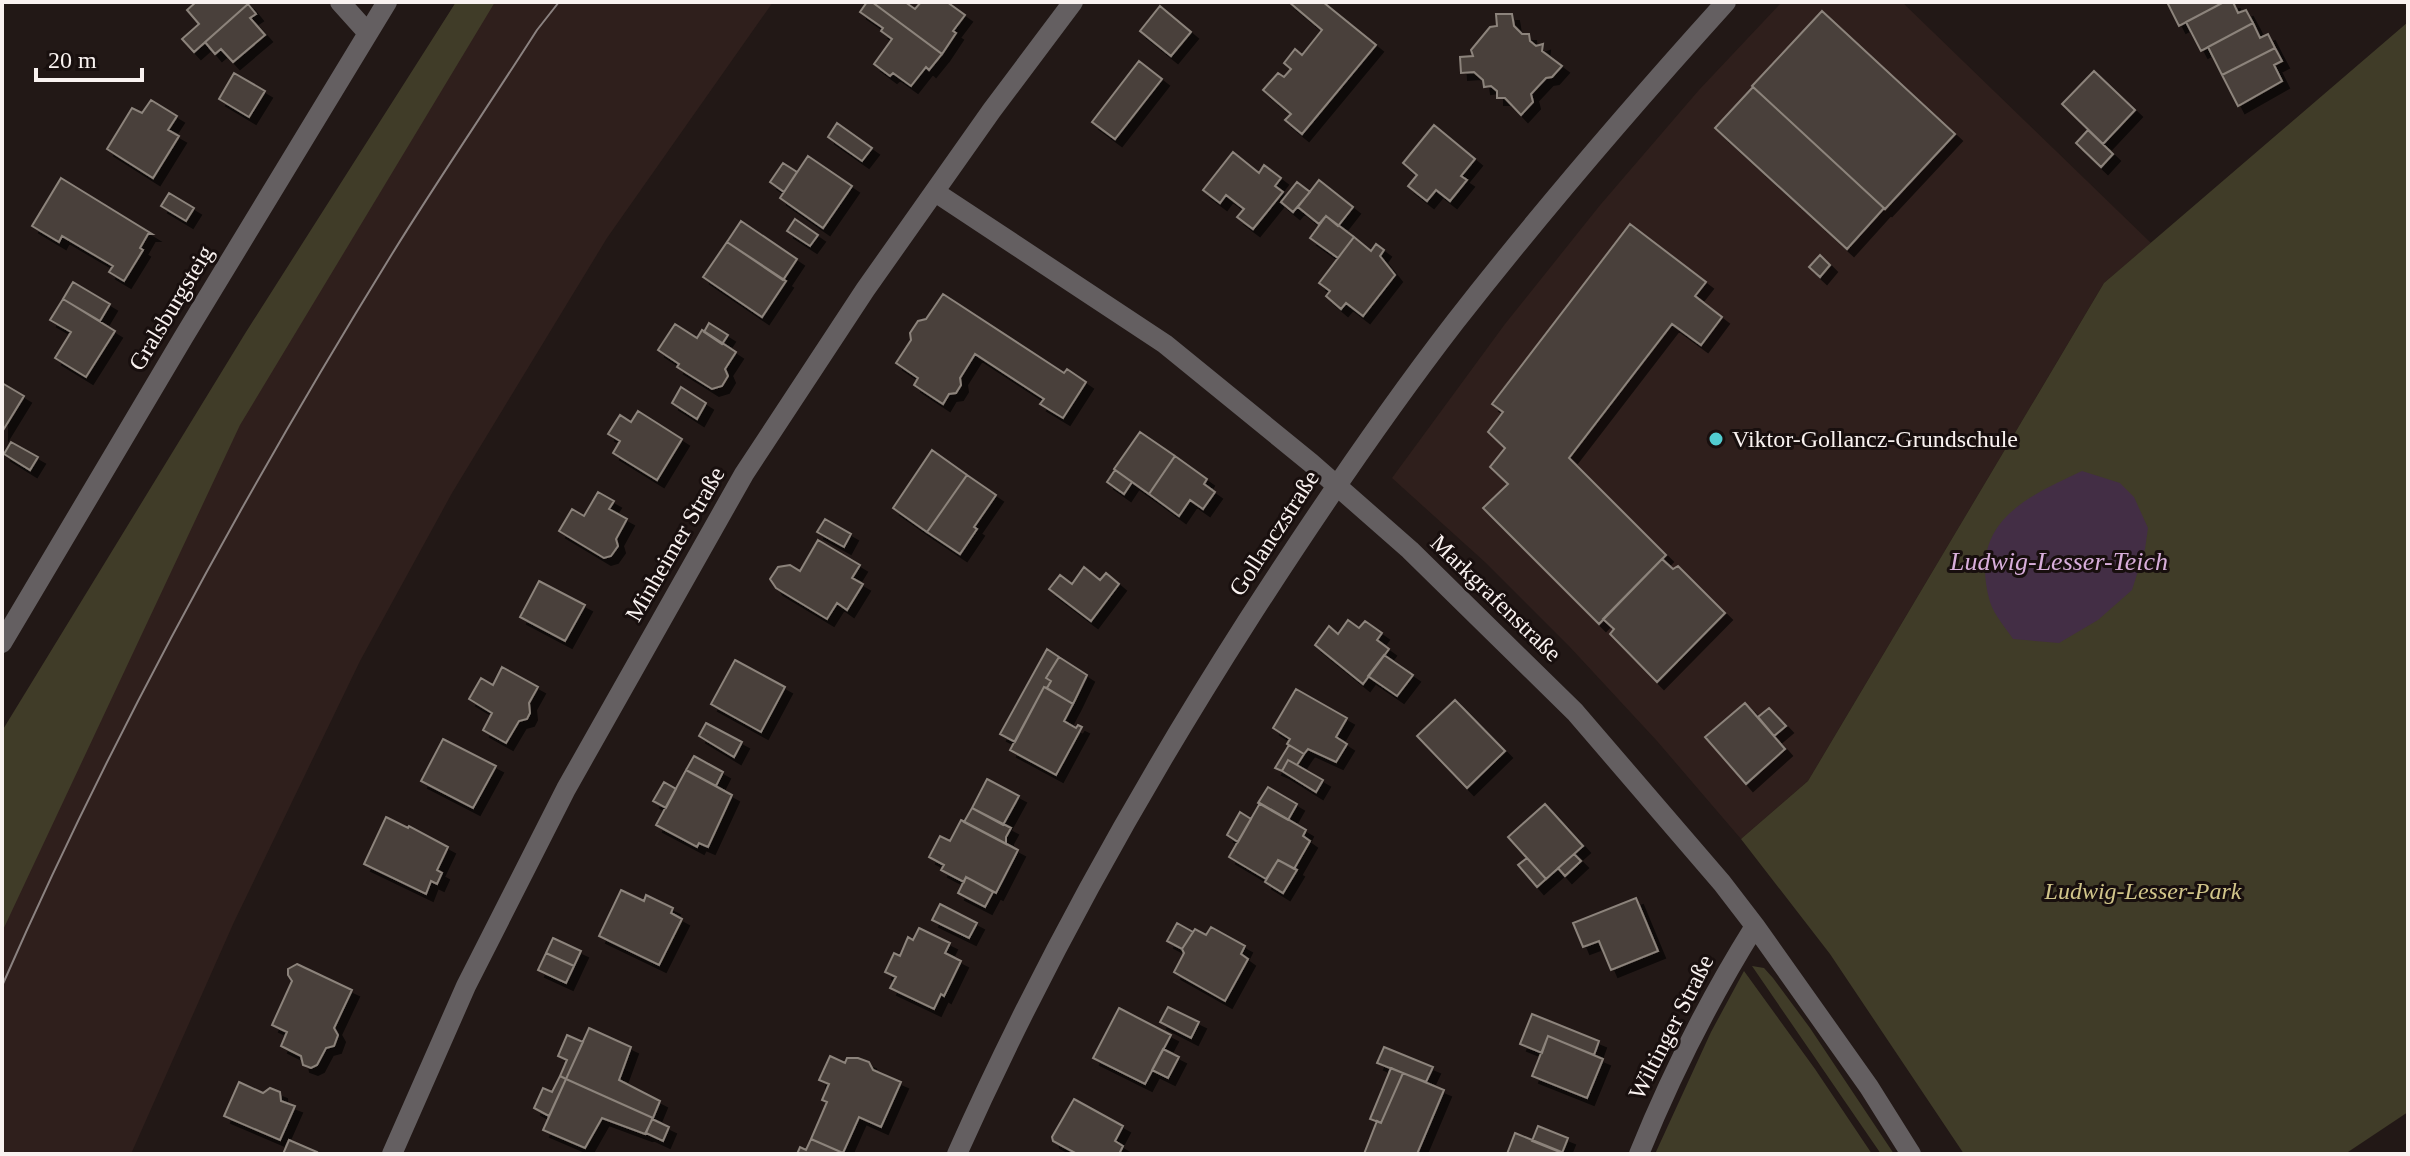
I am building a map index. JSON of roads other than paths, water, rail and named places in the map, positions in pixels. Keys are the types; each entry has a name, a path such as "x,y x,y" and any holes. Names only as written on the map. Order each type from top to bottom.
{"street":[{"path":"340,2 367,32"},
{"name":"Gralsburgsteig","path":"2,643 387,2"},
{"name":"Minheimer Straße","path":"392,1154 466,986 574,773 744,474 865,290 992,110 1073,2"},
{"name":"Gollanczstraße","path":"957,1154 999,1059 1096,870 1202,692 1336,485 1464,312 1609,132 1726,2"},
{"name":"Markgrafenstraße","path":"935,192 1165,344 1410,550 1575,712 1722,883 1755,926 1869,1087 1911,1154"},
{"name":"Wiltinger Straße","path":"1639,1154 1698,1026 1755,926"}],"water":[{"name":"Ludwig-Lesser-Teich","path":"2082,471 2120,483 2134,497 2148,528 2132,590 2098,620 2059,643 2013,639 1990,602 1985,575 1987,553 1994,534 2005,518 2021,504"}],"tram line":[{"path":"2,986 89,798 234,522 392,254 537,30 559,2"}],"place":[{"name":"Viktor-Gollancz-Grundschule","path":"1716,439"}],"park label":[{"name":"Ludwig-Lesser-Park","path":"2143,891"}]}
